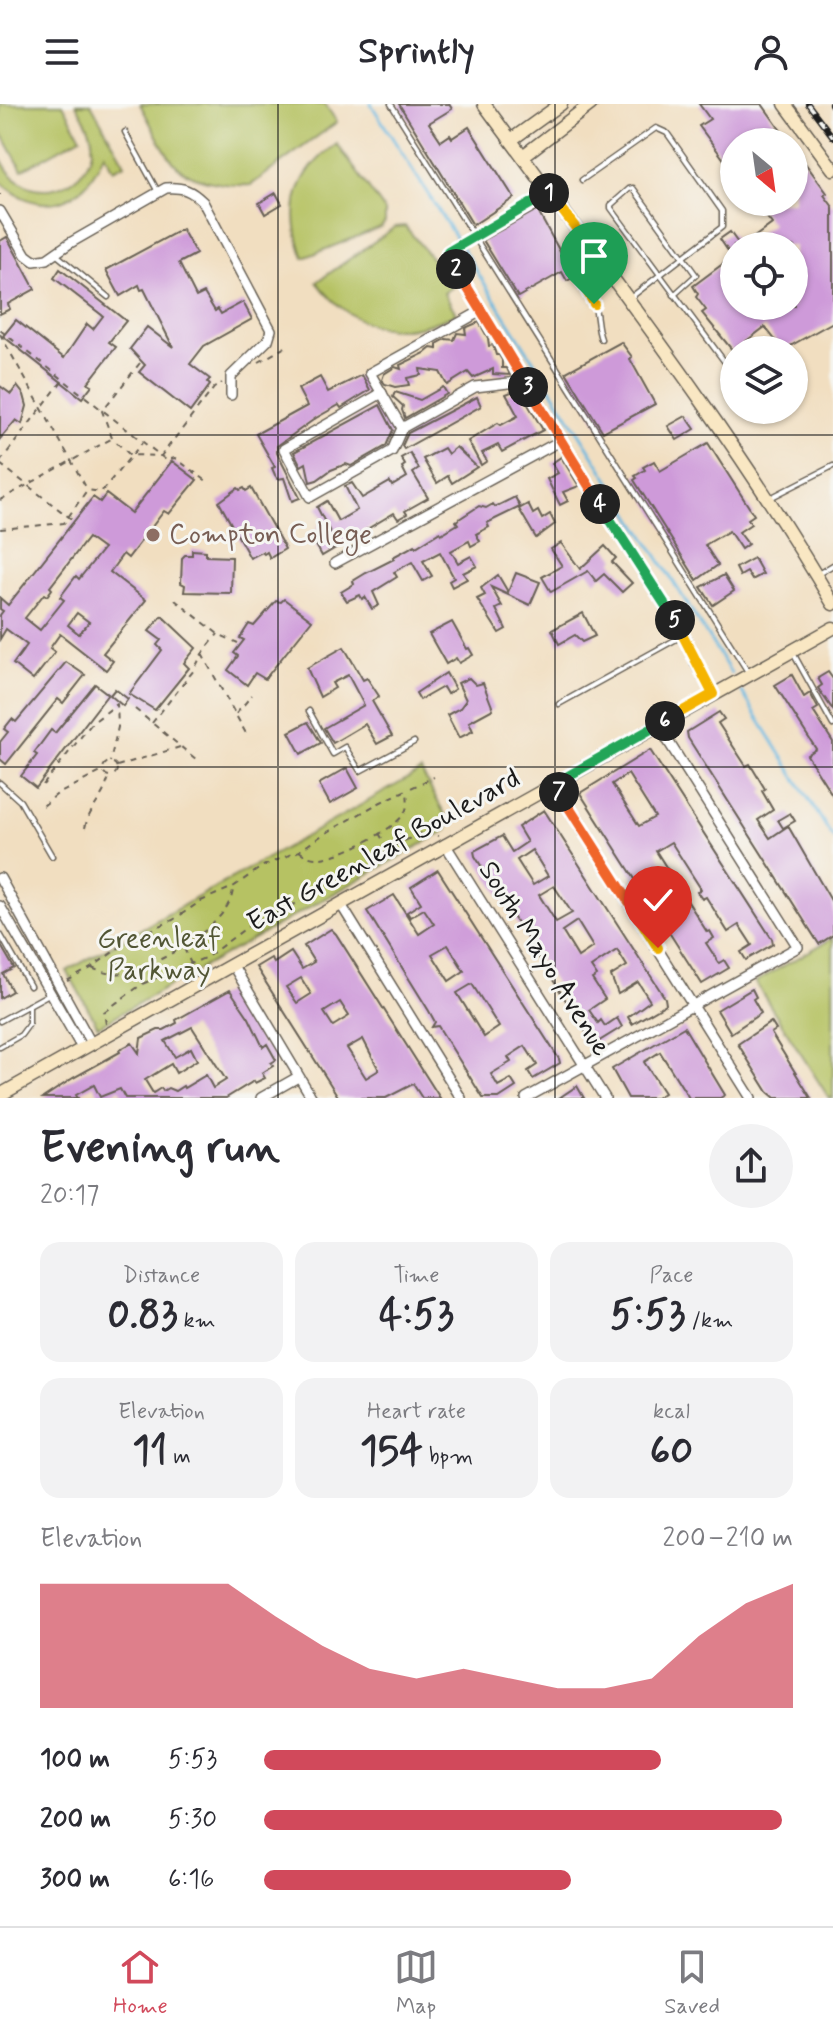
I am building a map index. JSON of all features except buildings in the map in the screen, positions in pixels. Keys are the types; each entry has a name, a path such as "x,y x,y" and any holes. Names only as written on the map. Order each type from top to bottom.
{"street":[{"path":"484,104 688,381 833,604"},
{"path":"511,140 561,104"},
{"path":"523,156 591,104"},
{"path":"785,104 833,169"},
{"path":"0,211 26,255 34,261 47,259 166,188 181,187 192,192 203,202 271,330 268,340 231,378 231,395"},
{"path":"550,192 471,237 447,255 560,441 684,635 713,694"},
{"path":"402,428 370,373 481,311"},
{"path":"382,393 284,449 310,497 392,451 402,428 475,387 525,381"},
{"path":"335,563 560,441"},
{"name":"East Greenleaf Boulevard","path":"0,1095 340,903 442,840 554,784 833,628"},
{"path":"526,1098 798,947 658,725"},
{"path":"554,784 751,1098"},
{"name":"South Mayo Avenue","path":"442,840 605,1098"},
{"path":"0,878 87,1045"},
{"path":"340,903 461,1098"},
{"path":"0,906 51,993 87,1045"},
{"path":"232,964 312,1098"},
{"path":"261,1098 298,1077"}],"lane":[{"path":"391,104 471,237 750,674"},
{"path":"582,180 656,128 667,133 722,211 722,227 629,299"},
{"path":"125,132 159,192"},
{"path":"674,295 696,275 633,188 629,189 611,208 659,276 720,356"},
{"path":"588,244 573,255 572,263 594,304 595,325 601,339"},
{"path":"55,253 108,297"},
{"path":"768,500 833,466"},
{"path":"816,575 833,565"},
{"path":"559,704 684,635"},
{"path":"792,651 833,725"},
{"path":"309,711 333,754 345,747 360,771 414,742"},
{"path":"0,783 20,801 52,856"},
{"path":"0,934 30,986"},
{"path":"0,1021 51,993"},
{"path":"0,1047 21,1035 29,1024 29,1005"}],"path":[{"path":"0,332 87,490"},
{"path":"0,332 166,460 175,458 208,482"},
{"path":"0,349 6,345"},
{"path":"254,365 289,345"},
{"path":"102,411 140,363"},
{"path":"161,456 214,388 231,378"},
{"path":"63,380 0,463 74,521"},
{"path":"102,411 112,438 130,455 161,456"},
{"path":"0,500 112,438"},
{"path":"87,490 101,492 142,442"},
{"path":"0,529 64,523 87,490"},
{"path":"175,600 218,634 238,643"},
{"path":"152,723 218,634"},
{"path":"202,654 248,737"},
{"path":"236,715 252,695"},
{"path":"43,785 92,723 117,704 118,727 110,762"},
{"path":"135,709 197,760"},
{"path":"103,771 104,764 110,762 117,766 181,747"},
{"path":"109,776 116,773 117,766"},
{"path":"103,771 109,776"},
{"path":"43,806 56,795 103,771"},
{"path":"85,828 90,812 104,796 109,776"},
{"path":"67,981 131,939 233,887 263,866 299,851 377,804 434,777"},
{"path":"299,851 319,859 335,856 379,833 399,820 406,811 407,792"},
{"path":"106,1024 104,1012 142,984 207,957 254,922 295,904 335,877 369,863 423,832 442,840"},
{"path":"379,833 389,850"},
{"path":"91,968 115,974 130,972 183,945 225,913 233,896 233,887"},
{"path":"183,945 191,965"}],"green space":[{"path":"0,104 63,104 81,137 22,170 0,130"},
{"path":"76,104 91,104 125,164 113,170 104,153 86,185 74,195 46,203 31,201 0,181 0,157 13,176 31,187 57,187 79,175 92,152 92,138"},
{"path":"140,104 325,104 337,122 251,185 232,185 200,179 175,164"},
{"path":"337,144 385,211 385,222 381,227 304,258 296,224 298,194 311,168"},
{"path":"405,226 454,286 444,293 456,313 416,327 380,327 347,312 317,282 395,227"},
{"name":"Greenleaf Parkway","path":"421,771 449,822 447,830 98,1026 67,971"},
{"path":"833,938 833,1098 829,1098 755,982"}],"waterway":[{"path":"371,104 731,673"},
{"path":"742,692 833,838"}],"railway":[{"path":"808,104 833,137"}],"place":[{"name":"Compton College","path":"153,535"}],"route":[{"path":"594,304 572,263 573,255 588,244 550,192 447,253 560,441 686,639 713,694 554,784 658,948"}]}
